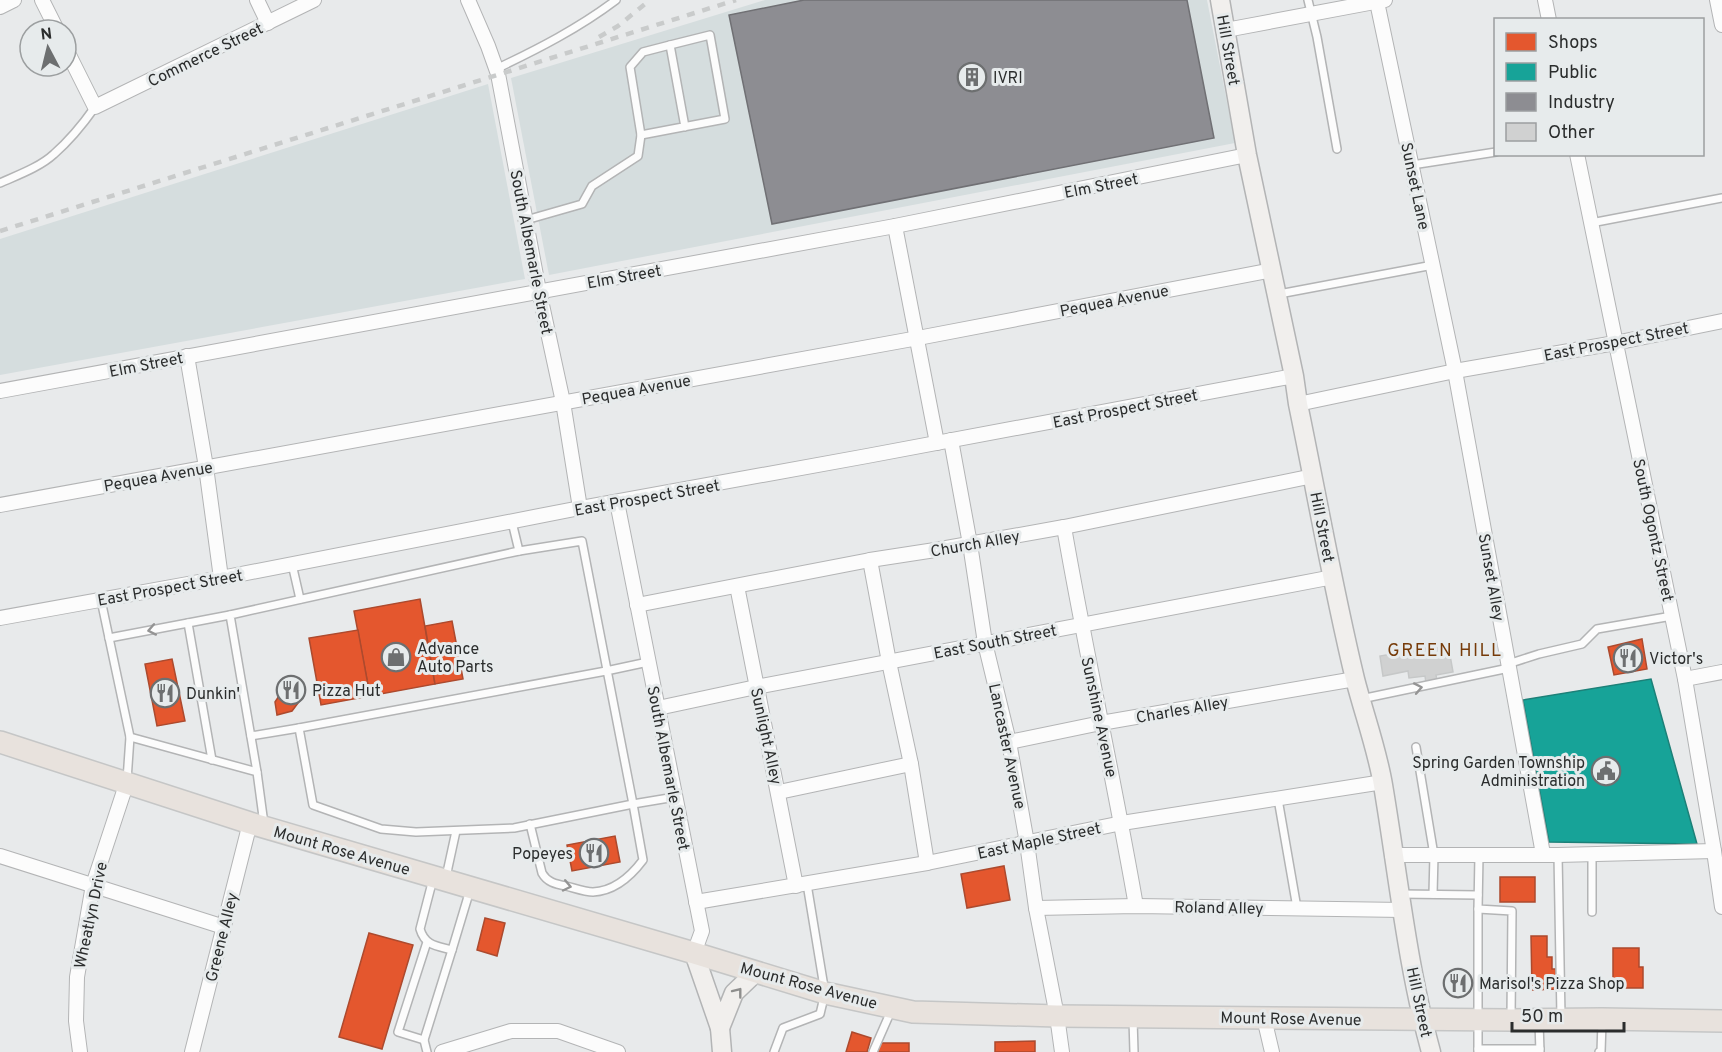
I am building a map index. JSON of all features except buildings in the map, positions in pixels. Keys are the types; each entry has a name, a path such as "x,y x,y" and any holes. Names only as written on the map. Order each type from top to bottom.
{"main road":[{"name":"Hill Street","path":"1220,0 1247,155 1294,376 1333,577 1355,679 1383,782 1392,855 1422,1019 1431,1052"},
{"name":"Mount Rose Avenue","path":"0,742 257,825 825,993 913,1012 1057,1016 1602,1019 1722,1022"},
{"path":"694,953 720,1029 722,1052"},
{"path":"720,1029 734,993 756,972"}],"street":[{"path":"0,7 14,0"},
{"path":"42,0 51,18"},
{"path":"257,0 268,23"},
{"name":"Commerce Street","path":"95,107 314,0"},
{"name":"South Albemarle Street","path":"468,0 496,69 563,402 580,508"},
{"path":"1226,30 1380,0"},
{"name":"Sunset Lane","path":"1380,0 1455,371"},
{"path":"1545,0 1549,18"},
{"path":"1717,0 1722,25"},
{"path":"78,73 95,107"},
{"name":"Elm Street","path":"0,391 895,226 1247,155"},
{"name":"South Ogontz Street","path":"1577,156 1685,679 1717,859 1722,908"},
{"name":"Lancaster Avenue","path":"895,226 918,338 970,544 985,643 1009,741 1062,1052"},
{"name":"Pequea Avenue","path":"0,505 918,338 1272,270"},
{"name":"East Prospect Street","path":"1298,404 1455,371 1615,343 1722,321"},
{"path":"187,356 206,468 221,578"},
{"name":"Sunset Alley","path":"1455,371 1544,854"},
{"name":"East Prospect Street","path":"0,618 1294,376"},
{"name":"Church Alley","path":"637,605 870,560 1064,527 1313,476"},
{"name":"South Albemarle Street","path":"617,502 702,931 694,953"},
{"name":"Sunshine Avenue","path":"1064,527 1136,906"},
{"path":"870,560 911,764 927,863"},
{"name":"East South Street","path":"658,708 756,687 1333,577"},
{"name":"Sunlight Alley","path":"737,586 756,687 802,885"},
{"path":"1685,679 1722,672"},
{"name":"Charles Alley","path":"1009,741 1355,679"},
{"path":"779,792 911,764"},
{"name":"Wheatlyn Drive","path":"80,1052 76,1021 77,977 93,885 127,782"},
{"name":"East Maple Street","path":"696,902 927,863 1122,823 1383,782"},
{"name":"Greene Alley","path":"192,1052 224,927 257,825"},
{"path":"1392,855 1592,854 1717,859"},
{"path":"0,856 224,927"},
{"name":"Roland Alley","path":"1036,908 1136,906 1297,908 1401,902"},
{"path":"1264,1018 1272,1052"},
{"path":"442,1052 511,1031 558,1031 618,1052"}],"lane":[{"path":"496,69 538,50 616,0"},
{"path":"1308,0 1337,149"},
{"path":"526,220 582,204 592,186 638,156 641,135 630,67 643,52 710,36 725,119 641,135"},
{"path":"670,45 685,127"},
{"path":"0,183 22,174 53,155 95,107"},
{"path":"1412,165 1494,152"},
{"path":"1591,223 1722,198"},
{"path":"1277,294 1433,265"},
{"path":"512,522 519,551"},
{"path":"110,638 230,615 519,551 582,541 643,860 633,873 617,885 593,892 554,883 546,879 542,873 530,824"},
{"path":"292,564 300,599"},
{"path":"101,600 130,737 127,782"},
{"path":"230,615 257,772 257,825"},
{"path":"1360,699 1509,666 1539,654 1582,644 1597,629 1672,616"},
{"path":"188,622 212,760"},
{"path":"251,736 648,662"},
{"path":"299,728 313,805 381,829 416,832 514,828 675,797"},
{"path":"130,737 257,772"},
{"path":"1416,747 1434,855 1433,894"},
{"path":"1278,799 1297,908"},
{"path":"452,950 427,942 420,929 456,831"},
{"path":"1592,854 1592,912"},
{"path":"1479,855 1478,1051 1540,1050 1539,1020"},
{"path":"1558,855 1561,1019"},
{"path":"774,1052 783,1028 820,1014 825,993 802,885"},
{"path":"428,1052 424,1040 471,888"},
{"path":"1401,902 1433,894 1478,895"},
{"path":"1478,909 1512,910 1511,1020"},
{"path":"424,1040 398,1032 427,942"},
{"path":"873,1052 878,1036 893,1008"},
{"path":"1133,1016 1134,1052"},
{"path":"1601,1052 1602,1019"}],"shaded area":[{"path":"765,0 1207,0 1235,143 549,275 511,78"},
{"path":"488,84 525,279 0,375 0,239"}],"railway":[{"path":"599,37 618,26 650,0"},
{"path":"0,231 736,0"}],"place":[{"name":"IVRI","path":"972,77"},
{"name":"Advance Auto Parts","path":"396,657"},
{"name":"Victor's","path":"1628,658"},
{"name":"Pizza Hut","path":"291,690"},
{"name":"Dunkin'","path":"165,693"},
{"name":"Spring Garden Township Administration","path":"1606,771"},
{"name":"Popeyes","path":"594,853"},
{"name":"Marisol's Pizza Shop","path":"1458,983"}],"district":[{"name":"GREEN HILL","path":"1445,650"}]}
